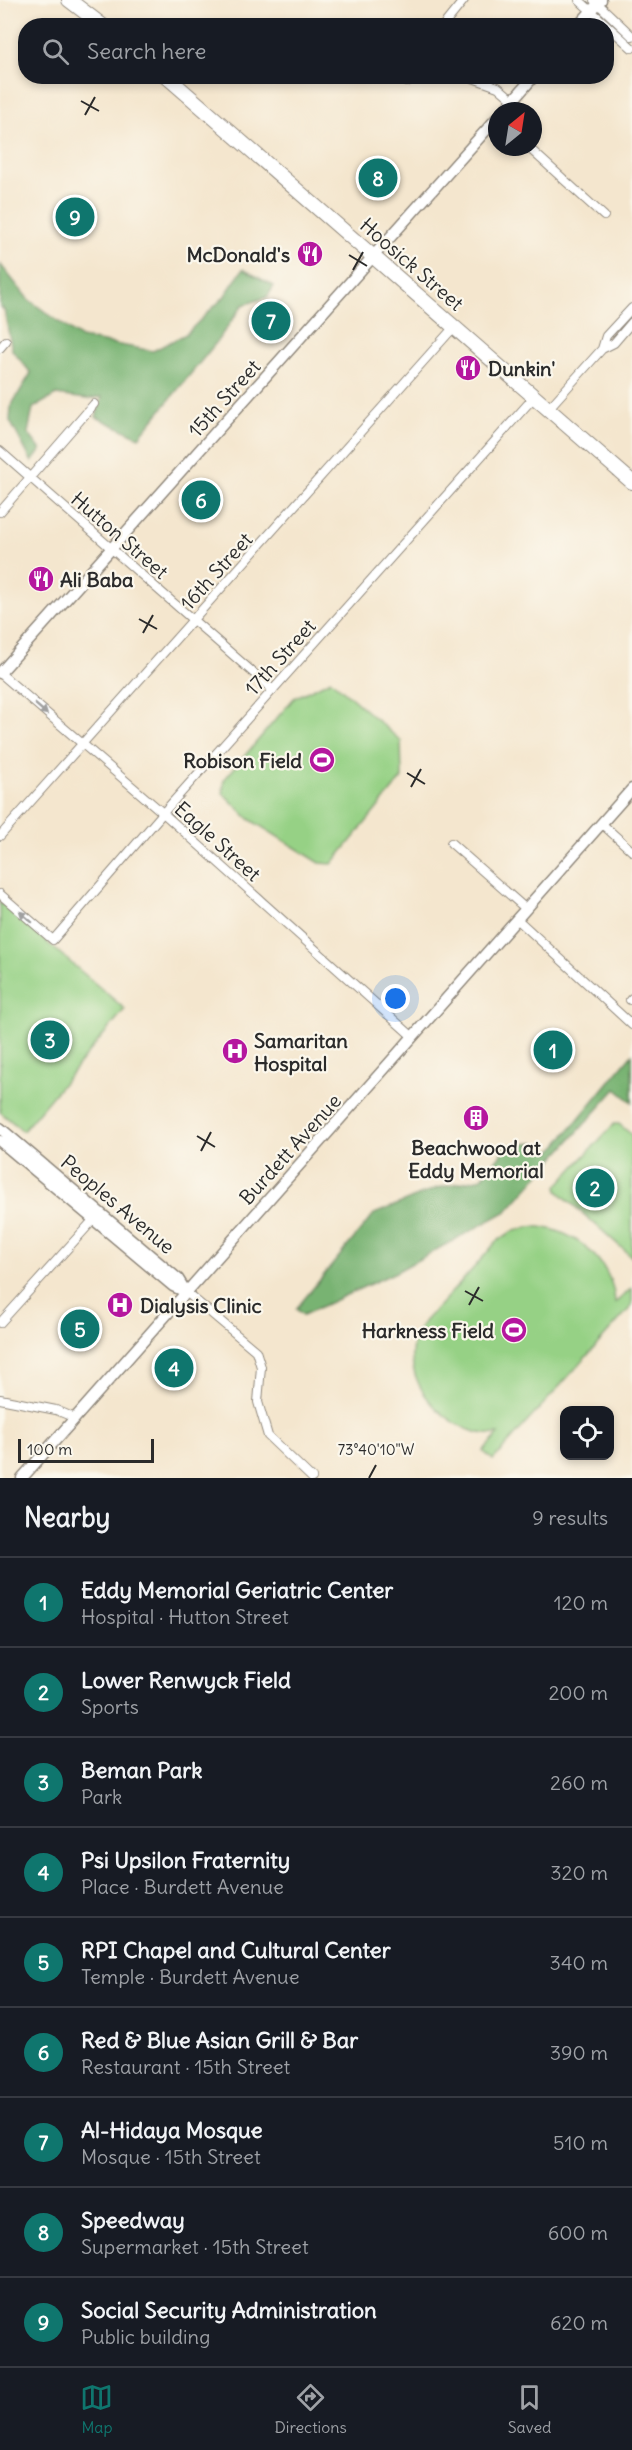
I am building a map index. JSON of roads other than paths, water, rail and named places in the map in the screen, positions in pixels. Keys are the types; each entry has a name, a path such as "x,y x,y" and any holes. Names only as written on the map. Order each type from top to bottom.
{"highway":[{"path":"69,0 93,18"},
{"name":"Hoosick Street","path":"175,84 632,482"}],"street":[{"path":"449,18 464,0"},
{"path":"579,0 596,4 612,18"},
{"path":"585,18 596,4"},
{"path":"596,4 607,18"},
{"path":"614,20 632,36"},
{"path":"614,26 632,48"},
{"path":"490,84 498,87 513,100 527,84"},
{"name":"15th Street","path":"0,673 488,129"},
{"path":"538,156 604,216"},
{"path":"602,349 606,336 632,308"},
{"path":"548,409 602,349 614,343 632,322"},
{"name":"16th Street","path":"0,836 454,327"},
{"name":"17th Street","path":"0,894 53,940 534,396"},
{"path":"0,512 94,404"},
{"name":"Hutton Street","path":"0,451 273,690"},
{"name":"Eagle Street","path":"0,673 163,813 413,1037"},
{"name":"Burdett Avenue","path":"22,1478 632,789"},
{"path":"602,824 632,851"},
{"path":"451,843 526,909"},
{"path":"517,919 632,1025"},
{"name":"Peoples Avenue","path":"0,1128 20,1151 97,1215 173,1286 186,1292 256,1351 261,1367 258,1402 268,1436 312,1478"},
{"name":"Peoples Avenue","path":"0,1141 20,1151"},
{"path":"0,1323 97,1215"},
{"path":"0,1399 56,1410 75,1418"}],"place":[{"name":"Speedway","path":"378,178"},
{"name":"Social Security Administration","path":"75,217"},
{"name":"McDonald's","path":"310,254"},
{"name":"Al-Hidaya Mosque","path":"271,321"},
{"name":"Dunkin'","path":"468,368"},
{"name":"Red & Blue Asian Grill & Bar","path":"201,500"},
{"name":"Ali Baba","path":"41,579"},
{"name":"Robison Field","path":"322,760"},
{"name":"Beman Park","path":"50,1040"},
{"name":"Eddy Memorial Geriatric Center","path":"553,1050"},
{"name":"Samaritan Hospital","path":"235,1051"},
{"name":"Beachwood at Eddy Memorial","path":"476,1118"},
{"name":"Lower Renwyck Field","path":"595,1188"},
{"name":"Dialysis Clinic","path":"120,1305"},
{"name":"RPI Chapel and Cultural Center","path":"80,1329"},
{"name":"Harkness Field","path":"514,1330"},
{"name":"Psi Upsilon Fraternity","path":"174,1368"}]}
